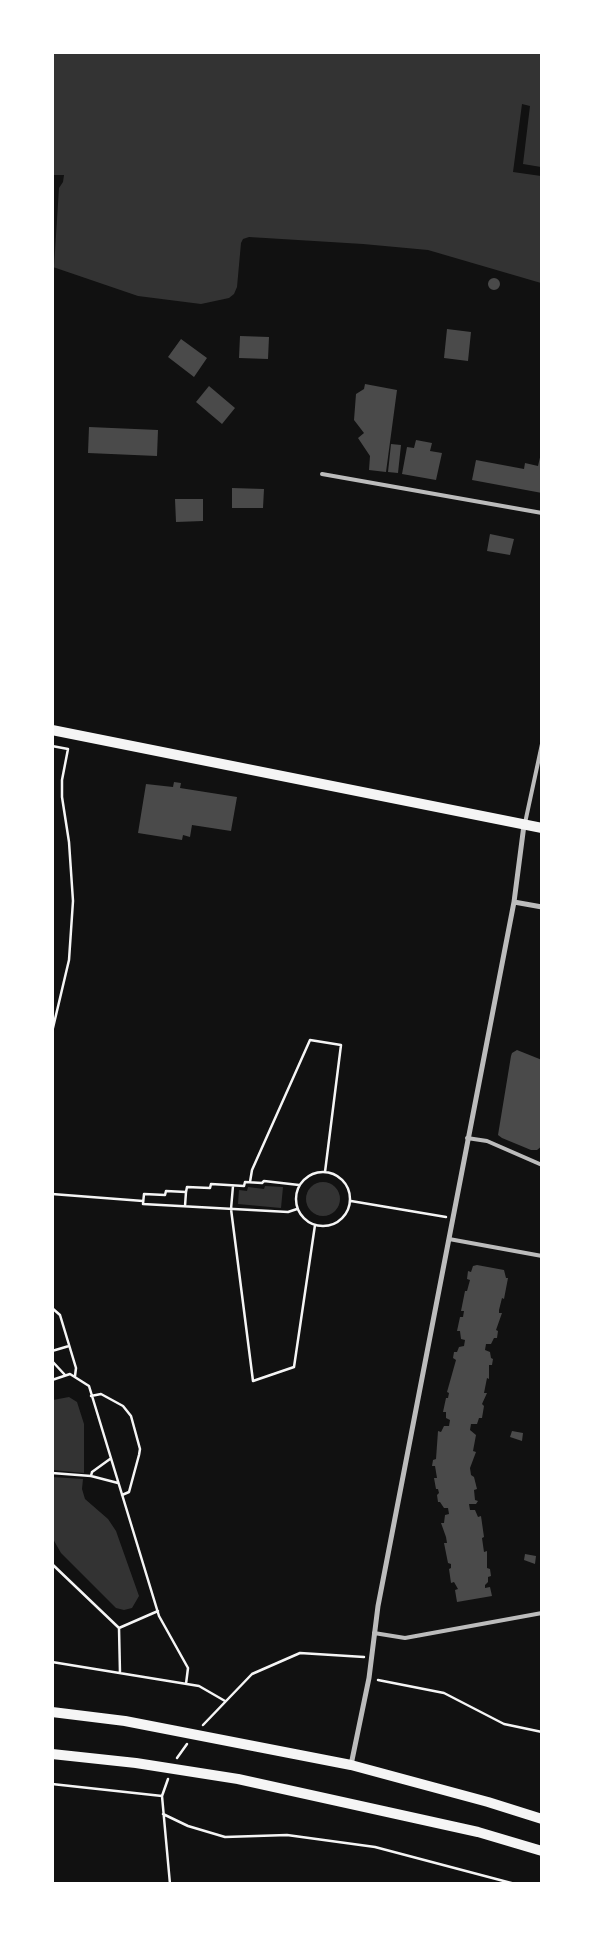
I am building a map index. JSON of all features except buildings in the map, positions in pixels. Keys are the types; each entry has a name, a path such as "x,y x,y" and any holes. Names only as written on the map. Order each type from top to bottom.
{"main road":[{"path":"52,730 542,828"},
{"path":"52,1712 124,1721 242,1742 351,1765 488,1802 542,1820"},
{"path":"52,1754 136,1763 238,1779 478,1832 542,1851"}],"street":[{"path":"351,1765 369,1678 374,1633 467,1138 514,902 524,825"},
{"path":"514,902 542,907"}],"lane":[{"path":"322,474 542,513"},
{"path":"524,825 542,744"},
{"path":"467,1138 487,1141 542,1165"},
{"path":"449,1239 542,1256"},
{"path":"374,1633 405,1638 542,1612"}],"path":[{"path":"52,746 68,749 62,780 62,797 69,842 73,901 69,960 52,1032"},
{"path":"250,1182 252,1170 310,1040 341,1045 325,1172"},
{"path":"325,1172 342,1179 349,1189 351,1201 347,1213 339,1222 327,1226 315,1226 304,1219 298,1209 296,1197 299,1185 308,1176 325,1172"},
{"path":"185,1206 187,1187 210,1188 211,1184 244,1186 245,1182 262,1184 264,1181 299,1185"},
{"path":"233,1186 231,1209 253,1380 294,1368 315,1226"},
{"path":"186,1192 166,1191 165,1195 144,1194 142,1204 288,1212 298,1209"},
{"path":"52,1194 143,1201"},
{"path":"351,1201 453,1218"},
{"path":"52,1308 60,1315 76,1368 75,1376"},
{"path":"52,1351 69,1346"},
{"path":"52,1361 64,1375"},
{"path":"52,1380 64,1375 75,1376 89,1386 158,1611 167,1633 188,1668 186,1684"},
{"path":"92,1396 101,1394 123,1406 131,1416 139,1455 129,1492 122,1495"},
{"path":"91,1476 92,1472 110,1458"},
{"path":"52,1473 91,1476 118,1482"},
{"path":"52,1564 119,1628 120,1673"},
{"path":"119,1628 158,1611"},
{"path":"198,1731 252,1674 300,1653 371,1658"},
{"path":"52,1662 200,1686 225,1701"},
{"path":"369,1678 444,1693 504,1724 542,1732"},
{"path":"176,1761 179,1753 192,1738"},
{"path":"169,1779 162,1796 170,1884"},
{"path":"52,1784 162,1796"},
{"path":"163,1814 188,1826 225,1837 287,1835 375,1847 515,1884"}],"shaded area":[{"path":"53,53 541,53 541,283 428,250 249,237 243,239 241,243 237,287 234,294 229,298 201,304 138,296 53,267"},
{"path":"323,1182 330,1183 335,1187 339,1192 339,1206 335,1211 330,1215 323,1216 316,1215 311,1211 307,1206 306,1199 307,1192 311,1187 316,1183"},
{"path":"265,1186 283,1187 281,1208 238,1204 239,1190 247,1191 248,1187 264,1189"},
{"path":"69,1397 77,1402 84,1424 84,1473 53,1470 53,1400"},
{"path":"52,1477 83,1479 82,1489 85,1499 108,1519 116,1531 139,1596 132,1608 124,1610 116,1608 61,1553 53,1539"}],"pier":[{"path":"522,104 530,106 523,164 541,167 541,176 513,172"},
{"path":"53,175 64,175 63,182 59,188 54,267"}]}
